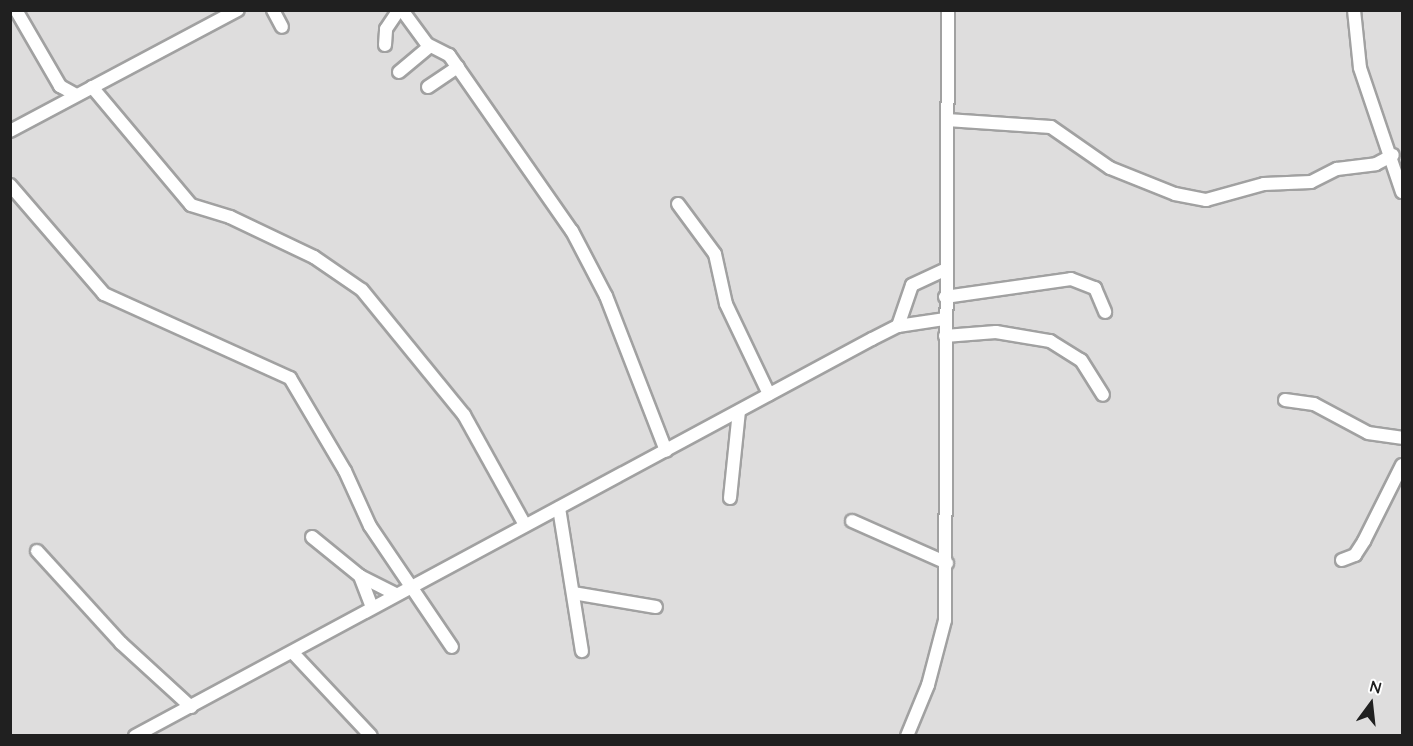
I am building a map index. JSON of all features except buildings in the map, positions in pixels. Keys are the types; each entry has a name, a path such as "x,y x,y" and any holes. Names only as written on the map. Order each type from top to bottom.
{"street":[{"path":"16,10 60,86 76,95"},
{"path":"10,131 238,10"},
{"path":"273,10 282,27"},
{"path":"385,45 386,29 401,10 430,46 444,50 458,67 592,268 666,451"},
{"path":"907,735 939,651 947,563 945,297 948,10"},
{"path":"1354,10 1360,68 1393,155 1402,192"},
{"path":"399,72 430,46"},
{"path":"428,87 458,67"},
{"path":"59,105 60,86"},
{"path":"92,87 190,205 230,216 314,257 362,290 483,441 525,525"},
{"path":"947,120 1051,127 1110,168 1175,194 1206,200 1264,184 1311,182 1337,169 1376,164 1393,155"},
{"path":"10,185 104,294 290,378 345,471 370,526 452,647"},
{"path":"678,204 715,254 726,304 769,394"},
{"path":"898,327 912,285 946,269"},
{"path":"945,297 1071,279 1095,288 1105,312"},
{"path":"135,735 294,654 394,594 898,327 945,319"},
{"path":"945,336 996,332 1050,341 1081,360 1103,395"},
{"path":"1285,400 1314,404 1368,433 1402,438"},
{"path":"730,498 739,411"},
{"path":"1342,560 1354,555 1364,541 1402,465"},
{"path":"559,508 582,651"},
{"path":"852,521 947,563"},
{"path":"312,537 360,576 394,594"},
{"path":"37,550 121,643 191,706"},
{"path":"360,576 372,607"},
{"path":"573,593 656,608"},
{"path":"294,654 371,735"}],"shaded area":[{"path":"11,11 1402,11 1402,735 11,735"}]}
